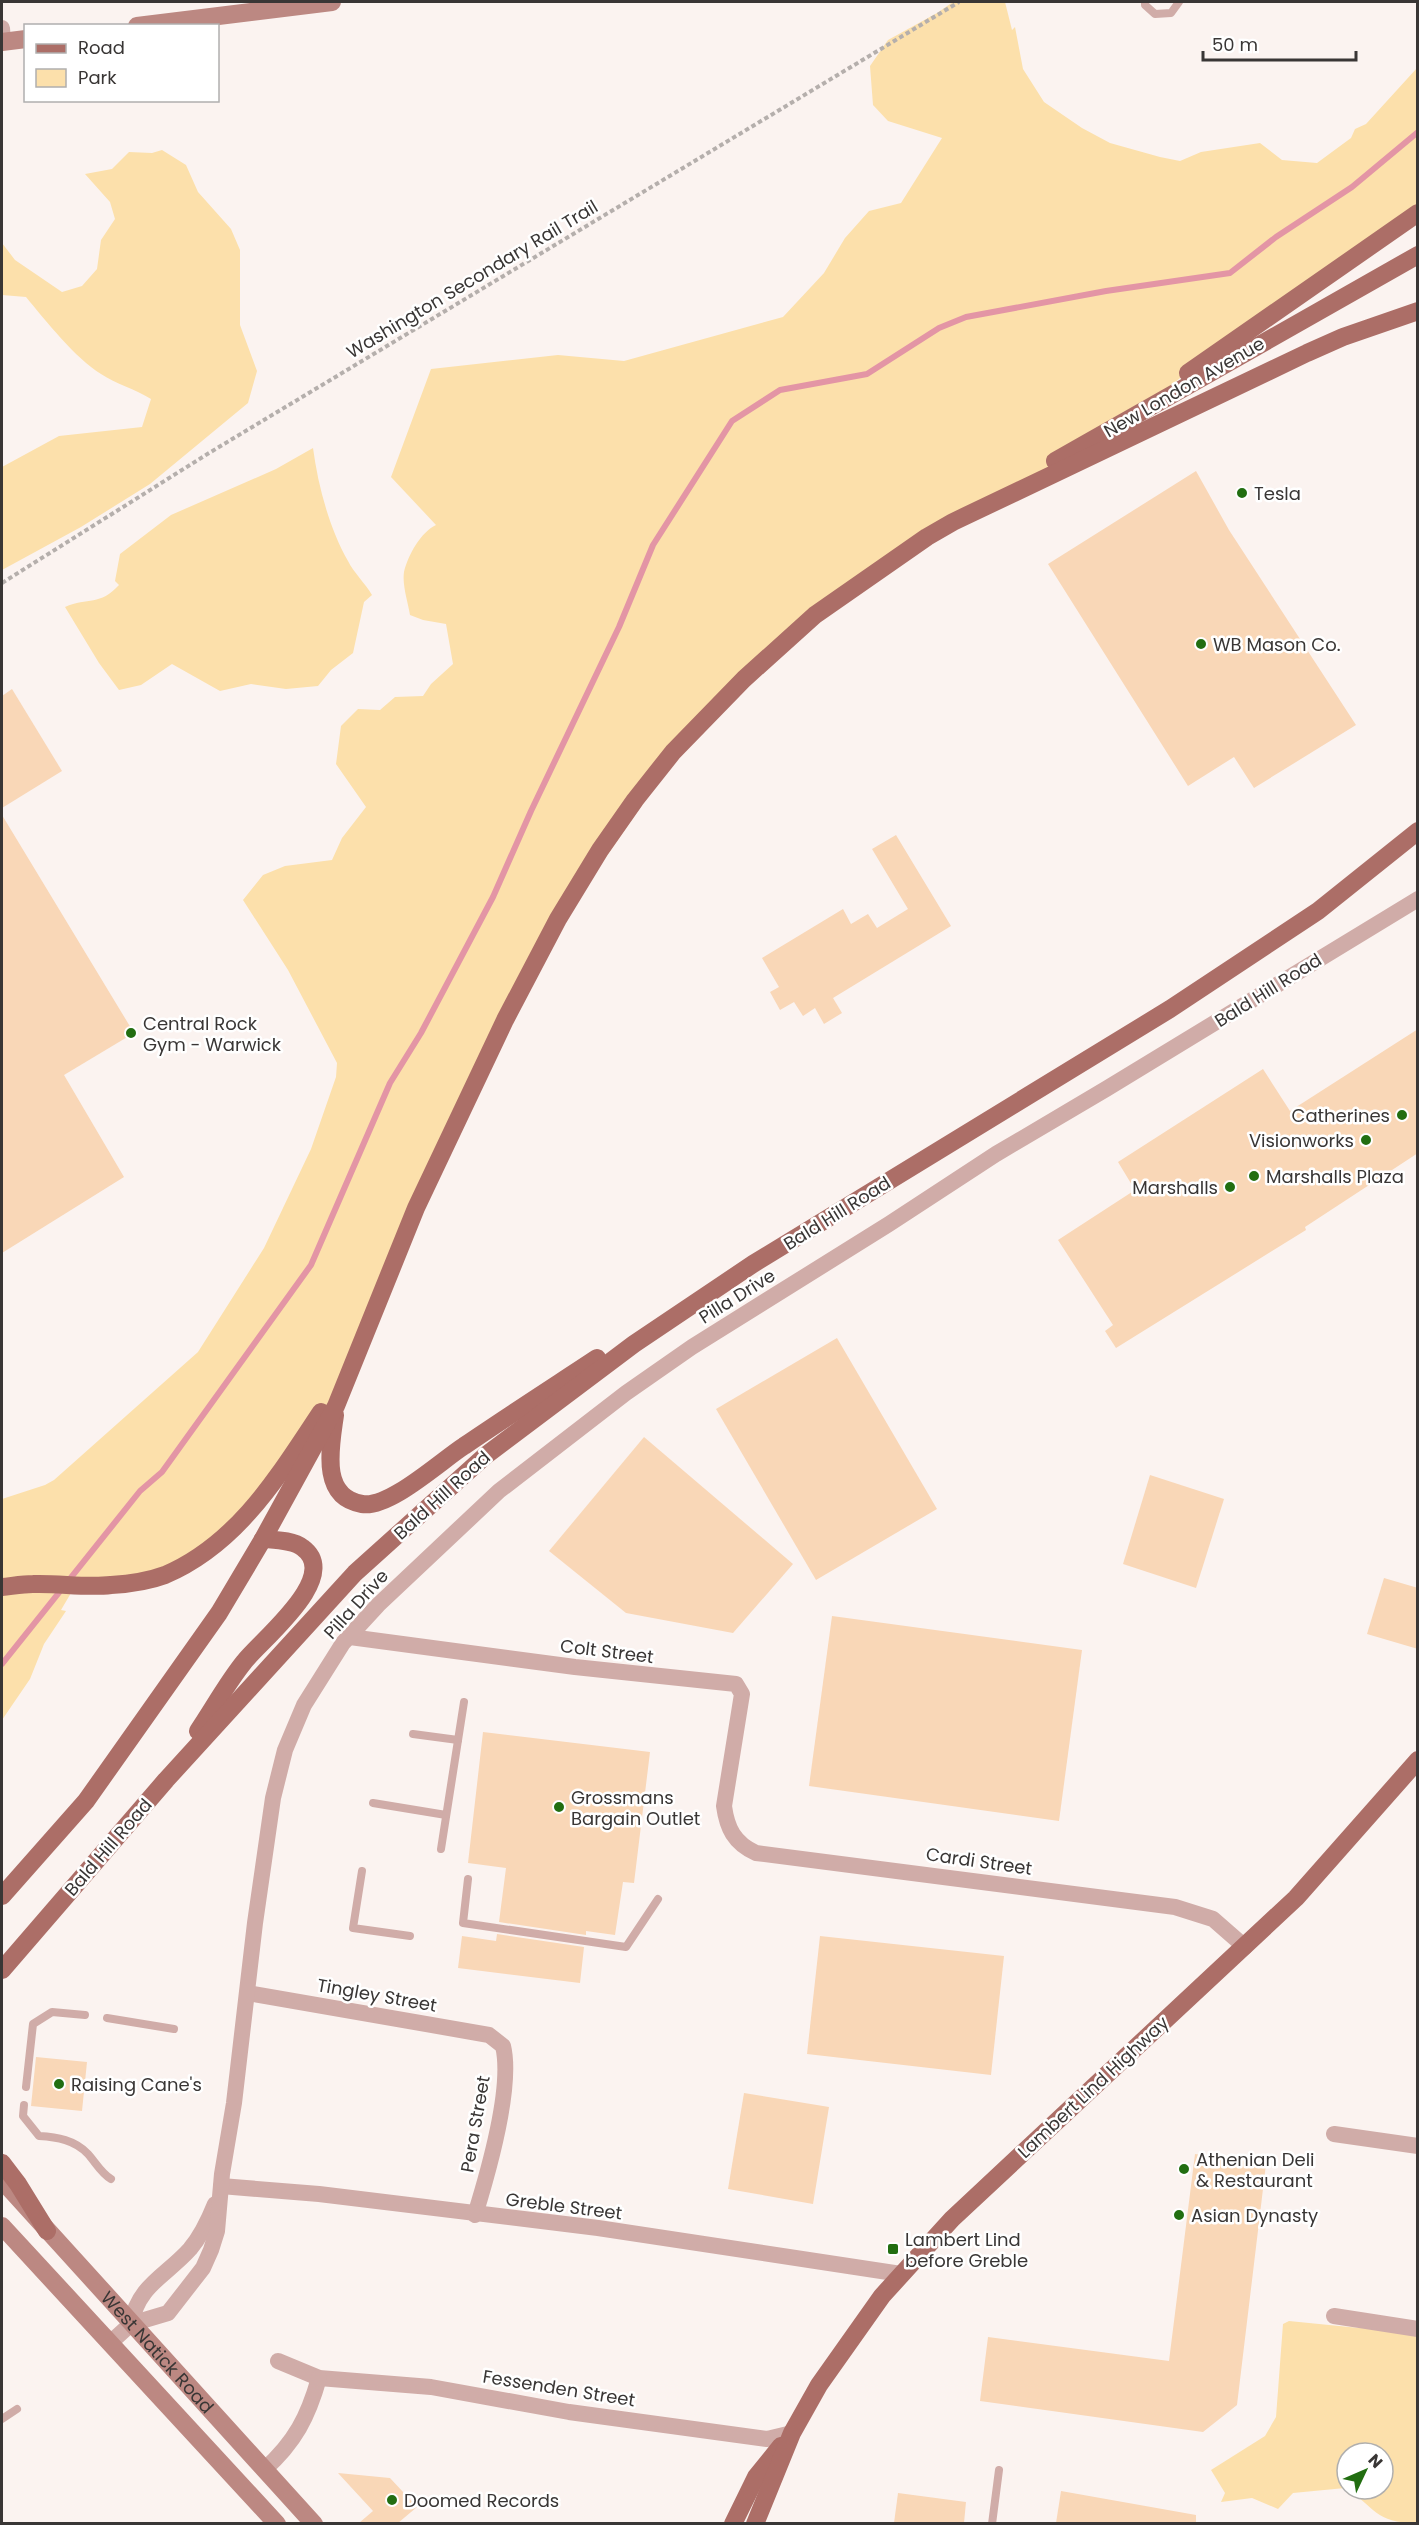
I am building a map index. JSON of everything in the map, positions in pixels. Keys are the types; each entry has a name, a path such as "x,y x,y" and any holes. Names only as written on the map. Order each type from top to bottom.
{"main road":[{"path":"153,24 332,2"},
{"path":"2,37 24,39"},
{"path":"1096,437 1418,213"},
{"name":"New London Avenue","path":"953,522 1096,437 1418,255"},
{"path":"2,1896 86,1801 219,1613 263,1539 336,1406 416,1208 505,1020 564,909 600,850 635,800 673,752 744,679 815,615 927,537 953,522 1307,353 1343,337 1418,310"},
{"name":"Bald Hill Road","path":"2,1970 166,1780 355,1573 485,1456 634,1344 753,1264 1170,1009 1318,911 1418,831"},
{"path":"336,1406 331,1476 344,1495 362,1504 374,1503 418,1480 459,1449 643,1327 753,1264"},
{"path":"2,1587 32,1584 108,1586 163,1576 199,1557 228,1535 260,1500 353,1363"},
{"path":"166,1780 243,1662 290,1612 312,1581 313,1564 303,1547 288,1542 263,1539"},
{"name":"Lambert Lind Highway","path":"755,2523 792,2433 819,2385 882,2295 952,2219 1296,1898 1418,1760"},
{"path":"2,1984 50,1914"},
{"path":"2,2163 47,2231"},
{"name":"West Natick Road","path":"2,2180 314,2523"},
{"name":"West Natick Road","path":"2,2226 110,2343 263,2516 277,2523"},
{"name":"Lambert Lind Highway","path":"733,2523 756,2476 792,2433"}],"street":[{"name":"Bald Hill Road","path":"996,1154 1418,899"},
{"name":"Pilla Drive","path":"110,2343 131,2324 168,2313 203,2268 217,2231 255,1923 273,1798 285,1750 304,1705 343,1643 378,1605 476,1511 532,1464 617,1400 692,1347 996,1154"},
{"name":"Colt Street","path":"350,1637 575,1667 736,1684 742,1694 724,1806"},
{"name":"Cardi Street","path":"724,1806 733,1837 756,1853 1175,1907 1213,1919 1245,1947"},
{"name":"Tingley Street","path":"248,1993 434,2024 489,2035 497,2041"},
{"name":"Pera Street","path":"475,2215 492,2159 504,2084 505,2055 503,2046 497,2041"},
{"path":"1334,2134 1418,2146"},
{"name":"Pilla Drive","path":"131,2324 139,2297 191,2248 201,2232 221,2186"},
{"name":"Greble Street","path":"221,2186 319,2194 475,2215 598,2228 901,2274"},
{"path":"1334,2316 1418,2329"},
{"name":"Fessenden Street","path":"278,2361 319,2378 431,2387 569,2412 767,2439 792,2433"},
{"path":"264,2470 294,2439 310,2409 319,2378"}],"lane":[{"path":"1145,2 1145,5 1155,14 1171,13 1179,2"},
{"path":"441,1849 464,1702"},
{"path":"414,1734 458,1740"},
{"path":"373,1803 446,1815"},
{"path":"362,1871 353,1928 410,1936"},
{"path":"468,1878 463,1923 626,1947 658,1899"},
{"path":"26,2087 33,2024 52,2012 85,2015"},
{"path":"107,2018 174,2029"},
{"path":"24,2106 23,2116 39,2136 63,2138 86,2152 111,2179"},
{"path":"2,2419 17,2409"},
{"path":"992,2523 999,2470"}],"path":[{"name":"Washington Secondary Rail Trail","path":"2,583 209,453 958,2"}],"green space":[{"path":"953,2 1005,2 1012,30 1015,27 1023,69 1044,102 1082,128 1110,143 1180,161 1201,152 1260,143 1282,160 1317,163 1351,138 1355,129 1366,124 1417,68 1417,214 1180,378 1140,413 828,606 683,746 529,968 354,1365 257,1507 199,1558 71,1593 61,1610 66,1611 44,1644 30,1679 2,1720 2,1499 54,1480 198,1352 264,1248 311,1149 336,1077 337,1063 288,970 243,900 263,875 285,866 332,860 342,838 366,807 336,764 341,726 358,709 380,710 395,697 423,696 431,684 453,664 446,624 410,615 404,582 404,572 412,552 420,538 436,525 391,477 431,369 558,355 624,361 783,317 824,273 845,238 869,211 901,203 942,138 888,121 873,105 870,66 888,40"},
{"path":"162,150 186,165 198,192 231,229 240,250 240,325 257,371 248,403 150,484 81,527 2,570 2,467 59,436 142,427 151,399 107,378 81,359 26,297 2,295 2,243 15,260 62,292 82,286 97,269 101,240 115,219 110,202 85,174 112,169 129,152 152,153"},
{"path":"313,448 321,491 335,535 350,565 372,595 364,602 353,653 331,670 318,686 286,689 251,684 220,691 172,664 141,685 119,690 99,663 65,607 100,599 112,592 119,585 115,581 120,554 171,515 276,469"},
{"path":"1289,2321 1359,2328 1362,2325 1417,2336 1417,2523 1383,2517 1362,2501 1395,2501 1395,2441 1335,2441 1335,2489 1293,2493 1278,2509 1252,2498 1221,2502 1225,2493 1211,2470 1265,2436 1276,2417 1283,2324"}],"building":[{"name":"WB Mason Co.","path":"1196,471 1229,530 1356,725 1254,788 1234,757 1188,786 1048,564"},
{"path":"12,689 62,771 2,808 2,696"},
{"path":"2,815 134,1033 64,1075 124,1177 2,1253"},
{"path":"896,835 951,926 833,998 842,1013 824,1024 815,1008 803,1016 794,1002 780,1010 770,992 779,987 762,958 843,909 851,924 868,914 877,928 908,909 872,849"},
{"name":"Marshalls Plaza","path":"1418,1029 1418,1153 1305,1227 1306,1230 1116,1348 1105,1331 1113,1325 1058,1240 1135,1190 1118,1162 1263,1069 1290,1111"},
{"path":"837,1338 937,1509 816,1580 716,1409"},
{"path":"644,1437 793,1564 733,1633 626,1613 549,1551"},
{"path":"1150,1475 1224,1499 1196,1588 1123,1564"},
{"path":"1384,1578 1418,1588 1418,1649 1367,1634"},
{"path":"832,1616 1082,1650 1059,1821 809,1786"},
{"name":"Grossmans Bargain Outlet","path":"483,1732 650,1752 634,1883 623,1882 615,1935 586,1931 586,1935 499,1922 506,1868 468,1863"},
{"path":"497,1934 584,1947 580,1983 458,1968 462,1936 496,1941"},
{"path":"820,1936 1004,1956 991,2075 807,2054"},
{"name":"Raising Cane's","path":"36,2057 87,2062 82,2111 31,2106"},
{"path":"744,2093 829,2107 813,2204 728,2189"},
{"path":"1195,2154 1266,2164 1237,2405 1203,2432 980,2401 988,2337 1169,2361"},
{"path":"338,2473 390,2478 417,2507 398,2523 359,2523 373,2511"},
{"path":"1061,2491 1196,2515 1196,2523 1056,2523"},
{"path":"898,2493 966,2502 964,2523 894,2523"}],"waterway":[{"path":"2,1664 140,1491 162,1472 311,1265 390,1083 421,1033 493,897 531,811 619,627 653,545 732,421 780,390 867,374 939,328 966,317 1106,291 1230,273 1276,237 1352,187 1418,132"}],"place":[{"name":"Tesla","path":"1242,493"},
{"name":"WB Mason Co.","path":"1201,644"},
{"name":"Central Rock Gym - Warwick","path":"131,1033"},
{"name":"Catherines","path":"1402,1115"},
{"name":"Visionworks","path":"1366,1140"},
{"name":"Marshalls Plaza","path":"1254,1176"},
{"name":"Marshalls","path":"1230,1187"},
{"name":"Grossmans Bargain Outlet","path":"559,1807"},
{"name":"Raising Cane's","path":"59,2084"},
{"name":"Athenian Deli & Restaurant","path":"1184,2169"},
{"name":"Asian Dynasty","path":"1179,2215"},
{"name":"Lambert Lind before Greble","path":"893,2249"},
{"name":"Doomed Records","path":"392,2500"}]}
